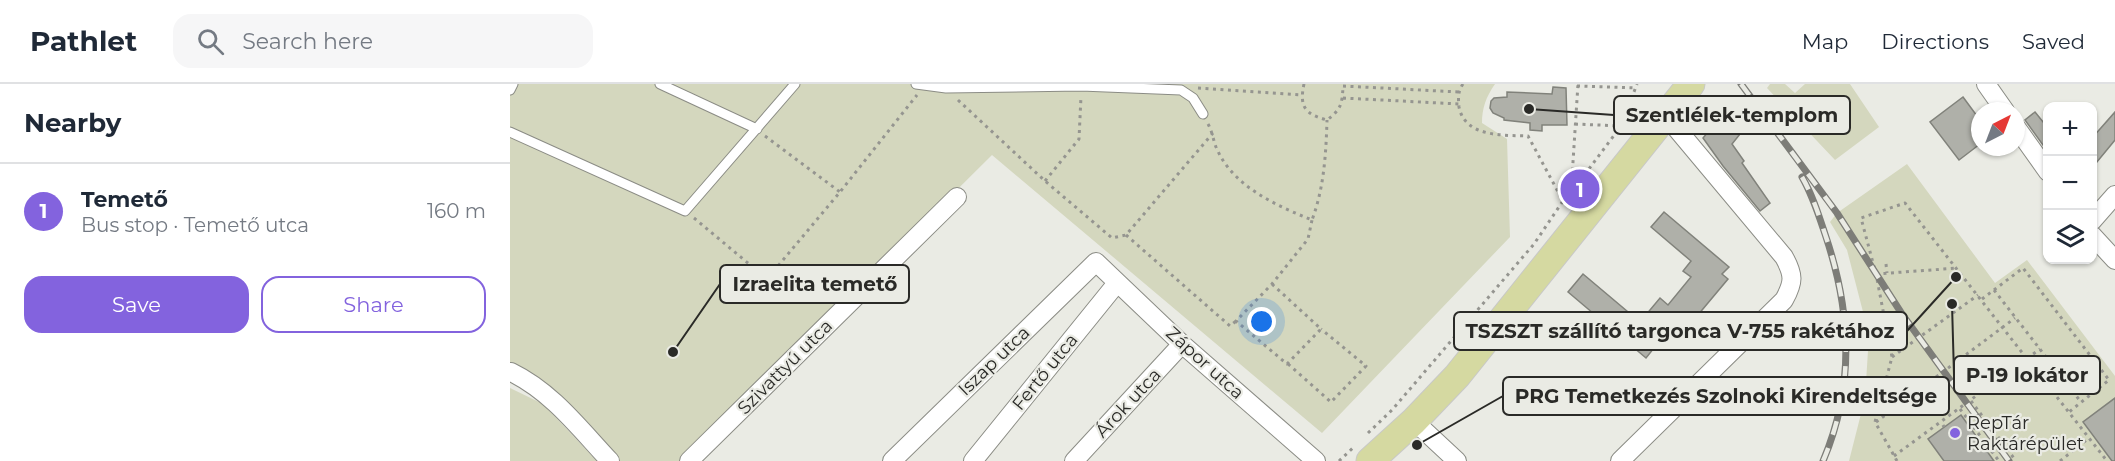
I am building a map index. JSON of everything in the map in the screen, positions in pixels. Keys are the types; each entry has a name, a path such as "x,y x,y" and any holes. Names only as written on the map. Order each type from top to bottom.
{"main road":[{"path":"1370,461 1414,421 1457,376 1666,116 1685,86"}],"street":[{"path":"1986,84 1999,102"},
{"path":"1620,461 1784,300 1792,286 1792,271 1784,257 1666,116"},
{"path":"2025,140 2043,165"},
{"path":"2097,215 2115,195"},
{"name":"Szivattyú utca","path":"689,461 957,197"},
{"path":"2097,241 2115,261"},
{"name":"Zápor utca","path":"1096,262 1182,344 1316,461"},
{"name":"Iszap utca","path":"892,461 1096,262"},
{"name":"Fertő utca","path":"973,461 1117,283"},
{"name":"Árok utca","path":"1074,461 1182,344"},
{"path":"511,372 530,381 546,393 610,461"},
{"path":"1414,421 1457,461"}],"lane":[{"path":"510,90 513,84"},
{"path":"660,84 757,129"},
{"path":"510,132 685,211 795,84"},
{"path":"920,85 946,88 1081,86 1181,90 1193,98 1203,114"}],"path":[{"path":"1304,84 1301,95 1304,108 1311,116 1327,120"},
{"path":"1463,84 1459,92 1461,112 1476,129 1487,134 1528,136 1563,201"},
{"path":"685,211 767,279 840,192 920,85"},
{"path":"1327,120 1340,108 1343,85 1459,92"},
{"path":"1339,461 1392,410 1534,244 1563,201 1571,193 1621,126 1637,86 1577,85 1571,193"},
{"path":"1045,181 1079,139 1081,86"},
{"path":"946,88 1045,181 1112,238 1126,235 1213,133"},
{"path":"1196,88 1301,95"},
{"path":"1342,98 1459,104"},
{"path":"1203,114 1213,133 1216,147 1236,176 1252,190 1277,206 1312,220"},
{"path":"1126,235 1230,326 1272,284 1308,239 1319,201 1327,120"},
{"path":"1575,124 1621,126"},
{"path":"757,129 840,192"},
{"path":"1897,461 1875,423 1892,357 1876,274 1861,218 1905,202 2107,461"},
{"path":"1886,264 1887,273"},
{"path":"1876,274 1958,268"},
{"path":"1982,299 2023,268 2109,380 2069,412"},
{"path":"1236,321 1331,402 1366,366 1272,284"},
{"path":"1994,290 2081,402"},
{"path":"1892,357 1978,295"},
{"path":"1875,423 2015,318"},
{"path":"1287,364 1322,328"},
{"path":"1894,456 2040,349"},
{"path":"1971,401 2016,461"},
{"path":"1960,409 1999,461"},
{"path":"1938,425 1944,426 1946,420"},
{"path":"2060,461 2089,438"}],"green space":[{"path":"510,84 1495,84 1485,103 1482,123 1507,139 1510,237 1322,433 992,155 684,461 616,461 510,371"},
{"path":"1770,84 1785,84 1795,93 1805,84 1850,84 1879,127 1835,160 1767,88"},
{"path":"1907,164 1995,283 2027,260 2115,376 2115,461 1849,461 1865,398 1869,335 1847,250 1830,222 1837,213"},
{"path":"510,388 543,404 597,461 510,461"}],"building":[{"path":"1553,87 1566,88 1567,125 1542,125 1542,131 1530,130 1530,123 1504,120 1493,113 1490,108 1494,98 1507,97 1507,92 1552,94"},
{"path":"1963,97 1971,108 1971,151 1959,160 1930,122"},
{"path":"1726,110 1744,129 1732,144 1744,161 1742,163 1770,203 1760,211 1703,138"},
{"path":"2035,112 2043,122 2043,145 2025,120"},
{"path":"2115,112 2115,140 2097,162 2097,156 2097,132"},
{"path":"1664,212 1729,267 1722,274 1728,279 1687,328 1689,329 1678,343 1666,333 1646,358 1568,292 1583,274 1640,322 1660,298 1668,305 1691,277 1683,271 1691,261 1651,227"},
{"path":"2115,398 2115,461 2112,461 2083,422"},
{"name":"RepTár Raktárépület","path":"1961,415 1994,461 1944,461 1928,439"}],"railway":[{"path":"1741,84 1837,213 1902,314 2009,461"},
{"path":"1802,177 1816,206 1826,237 1841,293 1844,321 1845,377 1833,433 1823,461"}],"place":[{"name":"Szentlélek-templom","path":"1529,109"},
{"name":"Temető","path":"1580,189"},
{"name":"TSZSZT szállító targonca V-755 rakétához","path":"1956,277"},
{"name":"P-19 lokátor","path":"1952,304"},
{"name":"Izraelita temető","path":"673,352"},
{"name":"RepTár Raktárépület","path":"1955,433"},
{"name":"PRG Temetkezés Szolnoki Kirendeltsége","path":"1417,445"}]}
